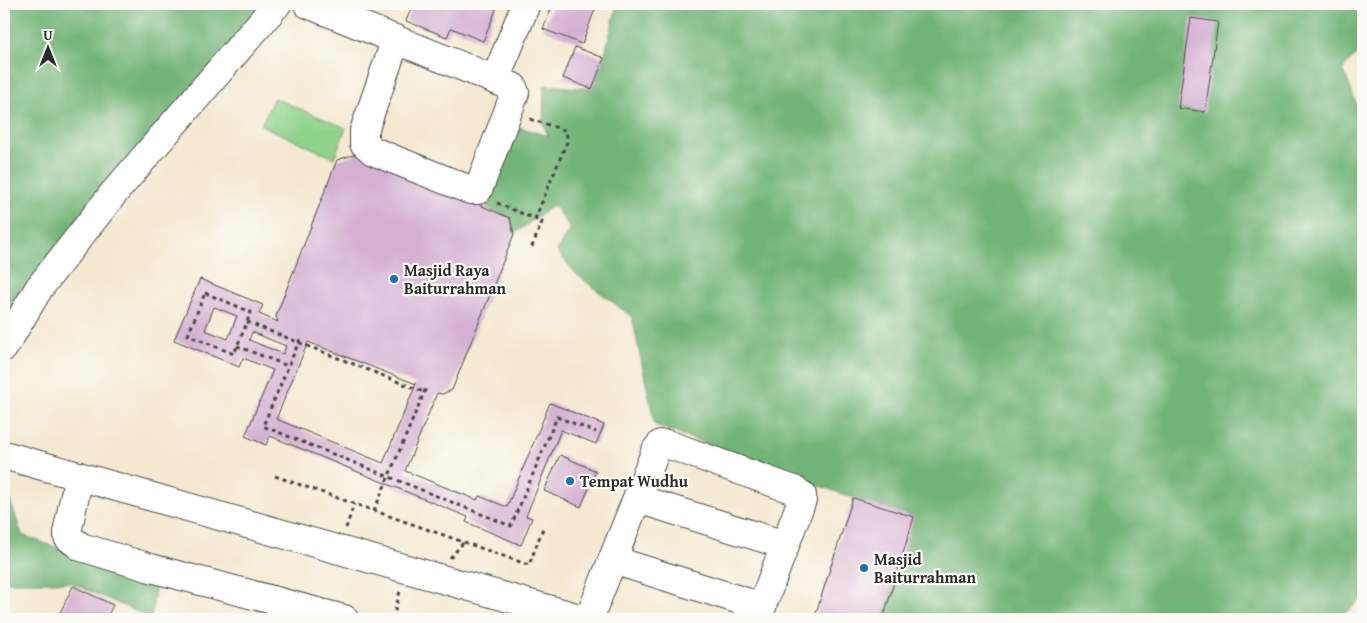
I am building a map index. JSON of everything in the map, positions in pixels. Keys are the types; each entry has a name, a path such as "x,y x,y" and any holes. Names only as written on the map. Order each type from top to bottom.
{"street":[{"path":"4,347 39,288 112,194 277,4"},
{"path":"308,4 396,39 512,87 515,93 478,190 470,190 373,151 364,143 364,132 396,39"},
{"path":"495,80 526,4"},
{"path":"588,619 612,560 638,499 656,450 661,444 668,444 794,490 802,495 802,500 760,613 612,560"},
{"path":"4,455 583,619"},
{"path":"79,476 68,528 68,537 81,548 344,619"},
{"path":"638,499 784,545"}],"path":[{"path":"527,118 564,130 567,136 567,142 535,219"},
{"path":"478,190 499,204 542,222 531,249"},
{"path":"205,292 251,312 247,322 234,354 188,335 205,292"},
{"path":"247,322 425,390 374,511"},
{"path":"299,341 263,426 511,526 557,417 596,432"},
{"path":"237,346 288,366"},
{"path":"275,476 529,565 543,528"},
{"path":"393,619 406,569"}],"green space":[{"path":"4,4 266,4 4,329"},
{"path":"615,4 1363,4 1363,49 1343,69 1363,121 1363,597 1340,619 883,619 914,517 853,498 655,425 632,317 575,273 557,251 570,227 553,205 514,234 510,218 487,208 516,126 548,136 543,123 544,85 592,89 604,58 617,5"},
{"path":"274,98 346,128 334,158 261,125"},
{"path":"4,496 9,497 22,535 156,584 151,618 69,582 4,582"}],"building":[{"path":"413,4 498,5 483,41 451,28 447,37 406,21"},
{"path":"553,4 597,4 582,44 543,29"},
{"path":"1191,18 1218,22 1205,112 1178,108"},
{"path":"575,47 604,58 592,89 563,78"},
{"path":"1363,49 1363,63 1359,51"},
{"path":"1363,90 1363,104 1359,92"},
{"name":"Masjid Raya Baiturrahman","path":"359,153 510,218 514,234 452,390 442,394 437,393 405,471 477,500 479,496 507,507 550,403 604,425 596,444 561,430 526,516 532,518 521,545 466,522 468,517 270,436 266,445 245,436 273,370 243,358 239,367 174,340 200,279 263,305 259,314 278,322 276,316 337,160","holes":["214,307 237,316 228,339 205,330","252,332 286,346 283,354 249,340","308,342 416,384 383,463 276,419"]},
{"name":"Tempat Wudhu","path":"560,455 596,471 581,507 544,491"},
{"name":"Masjid Baiturrahman","path":"853,498 914,517 883,619 814,619"},
{"path":"73,586 113,605 106,619 57,619"}],"place":[{"name":"Masjid Raya Baiturrahman","path":"394,279"},
{"name":"Tempat Wudhu","path":"570,481"},
{"name":"Masjid Baiturrahman","path":"864,568"}]}
